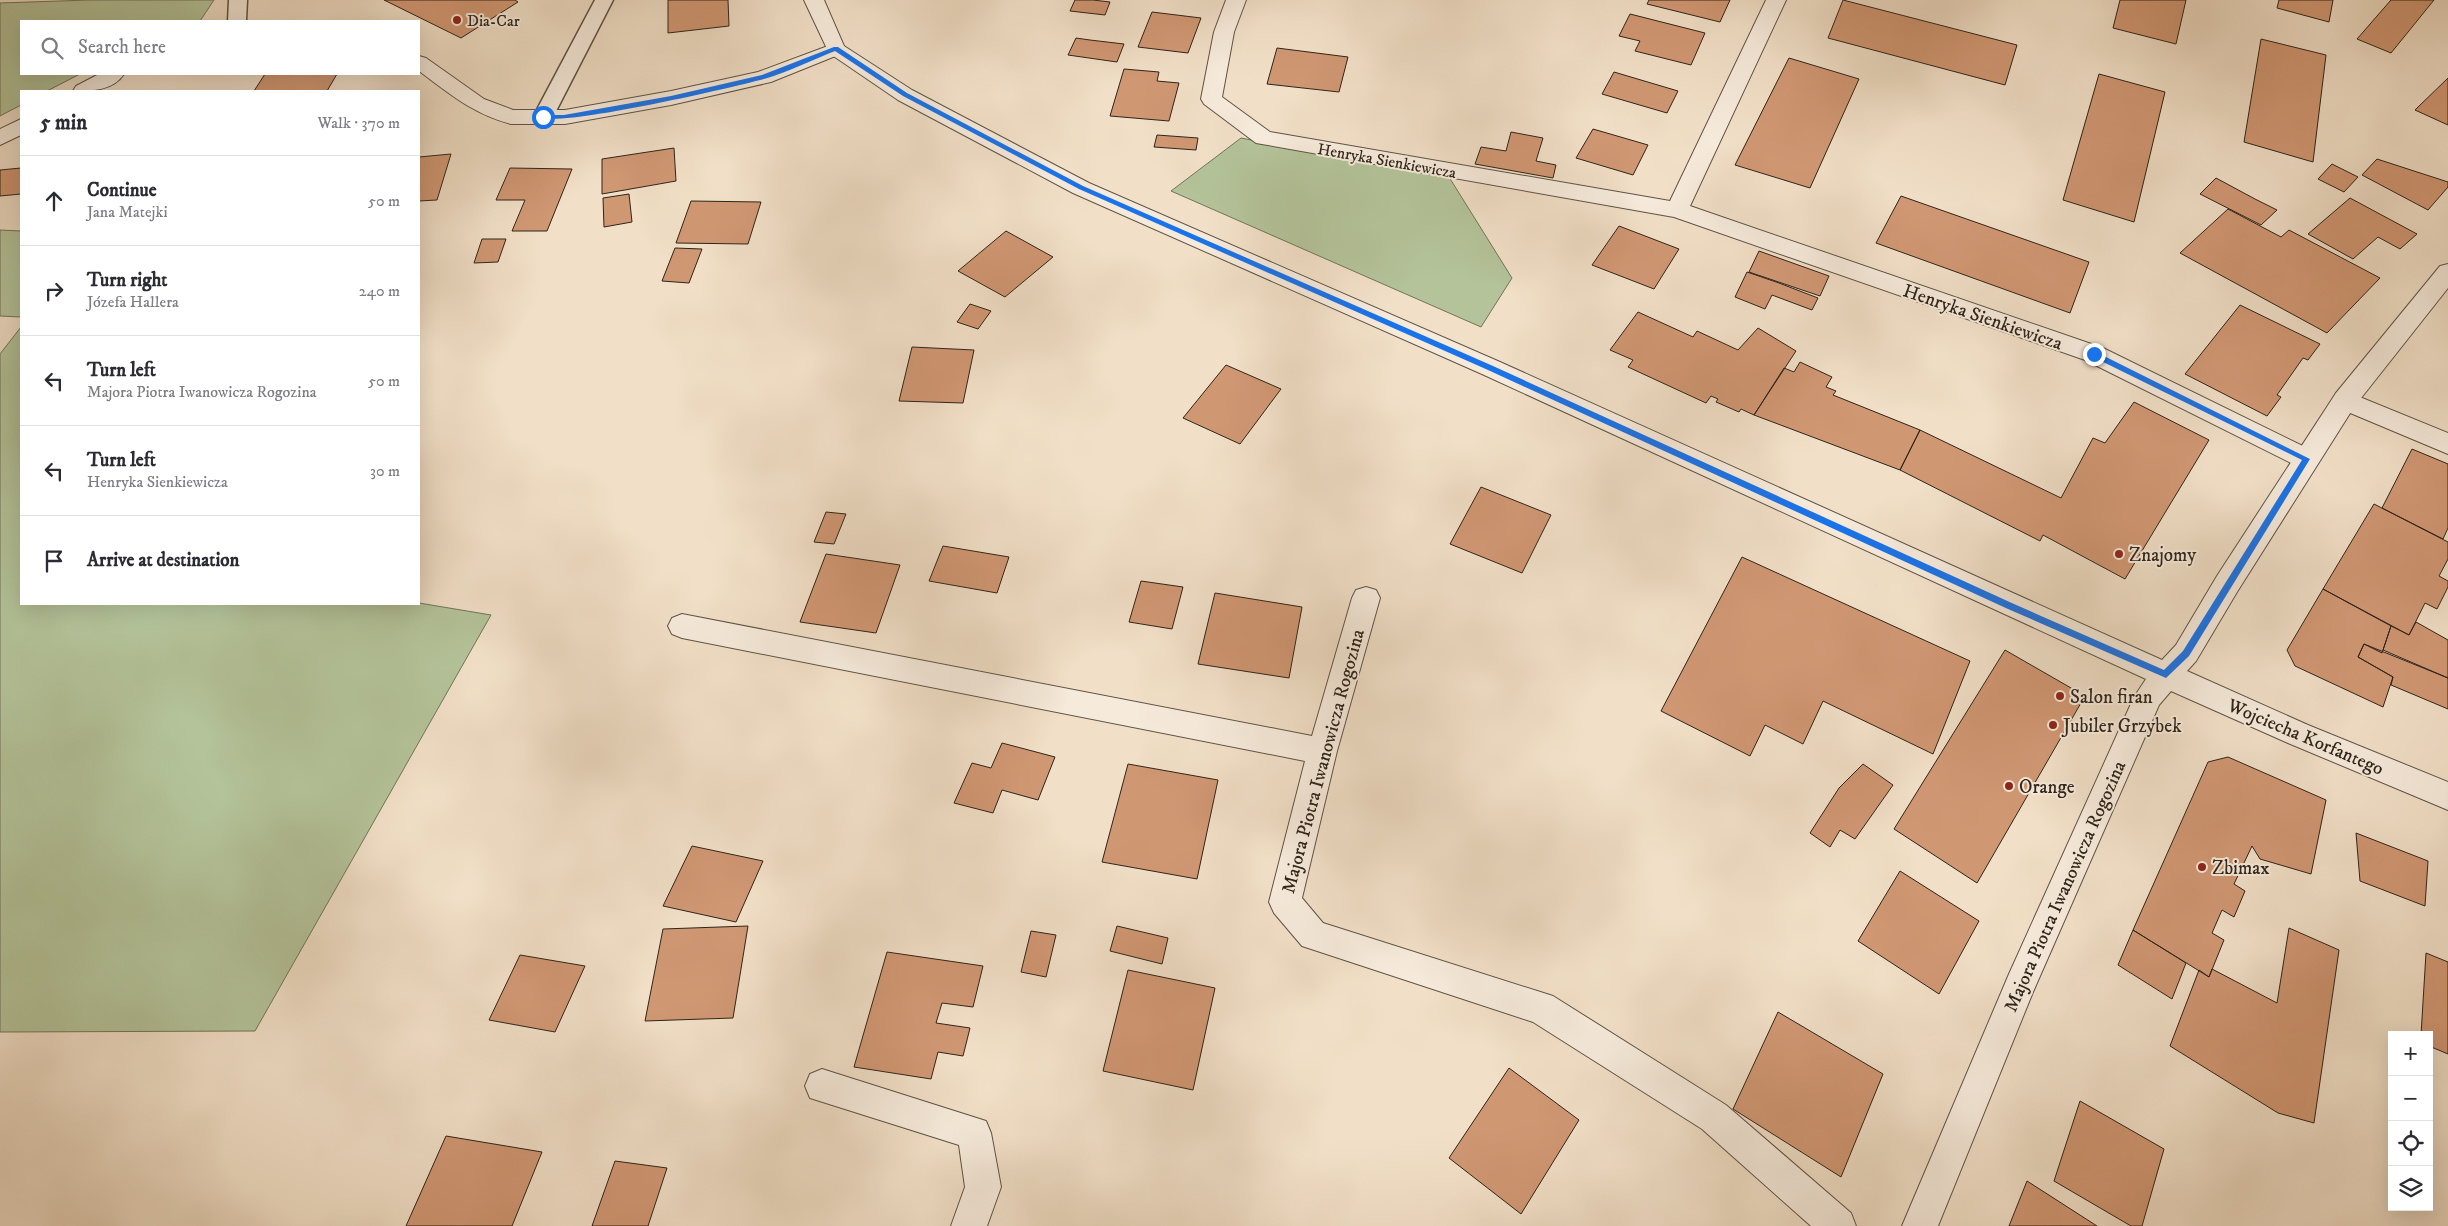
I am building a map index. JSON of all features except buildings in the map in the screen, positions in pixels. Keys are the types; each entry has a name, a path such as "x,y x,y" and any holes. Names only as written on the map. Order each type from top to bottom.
{"street":[{"path":"420,63 477,104 511,117 564,117 671,98 764,77 836,49 814,0"},
{"name":"Henryka Sienkiewicza","path":"1236,0 1224,32 1211,99 1264,138 1677,210 2094,354 2306,459"},
{"path":"1677,210 1776,0"},
{"name":"Wojciecha Korfantego","path":"836,49 905,95 1081,188 1500,372 2011,606 2298,734 2448,796"},
{"path":"84,90 112,75"},
{"path":"0,138 20,127"},
{"name":"Majora Piotra Iwanowicza Rogozina","path":"1920,1226 2020,985 2148,696 2186,653 2306,459 2345,400 2448,272"},
{"path":"2345,400 2448,444"},
{"name":"Majora Piotra Iwanowicza Rogozina","path":"1366,598 1322,751 1285,902 1313,935 1541,1008 1714,1117 1838,1226"},
{"path":"682,626 1322,751"},
{"path":"822,1086 974,1133 983,1188 969,1226"}],"lane":[{"path":"237,20 238,0"},
{"path":"543,117 604,0"}],"green space":[{"path":"89,0 214,0 201,20 20,20 20,75 78,75 49,90 20,90 20,106 0,116 0,3"},
{"path":"1241,138 1449,177 1512,278 1481,327 1171,191"},
{"path":"0,230 20,231 20,317 0,316"},
{"path":"20,328 20,605 420,605 420,603 491,615 255,1031 0,1032 0,354"}],"place":[{"name":"Dia-Car","path":"457,20"},
{"name":"Znajomy","path":"2119,554"},
{"name":"Salon firan","path":"2060,696"},
{"name":"Jubiler Grzybek","path":"2053,725"},
{"name":"Orange","path":"2009,786"},
{"name":"Zbimax","path":"2202,867"}],"route":[{"path":"543,117 564,117 671,98 764,77 836,49 905,95 1081,188 1490,368 2011,606 2166,674 2186,653 2306,459 2094,354"}]}
